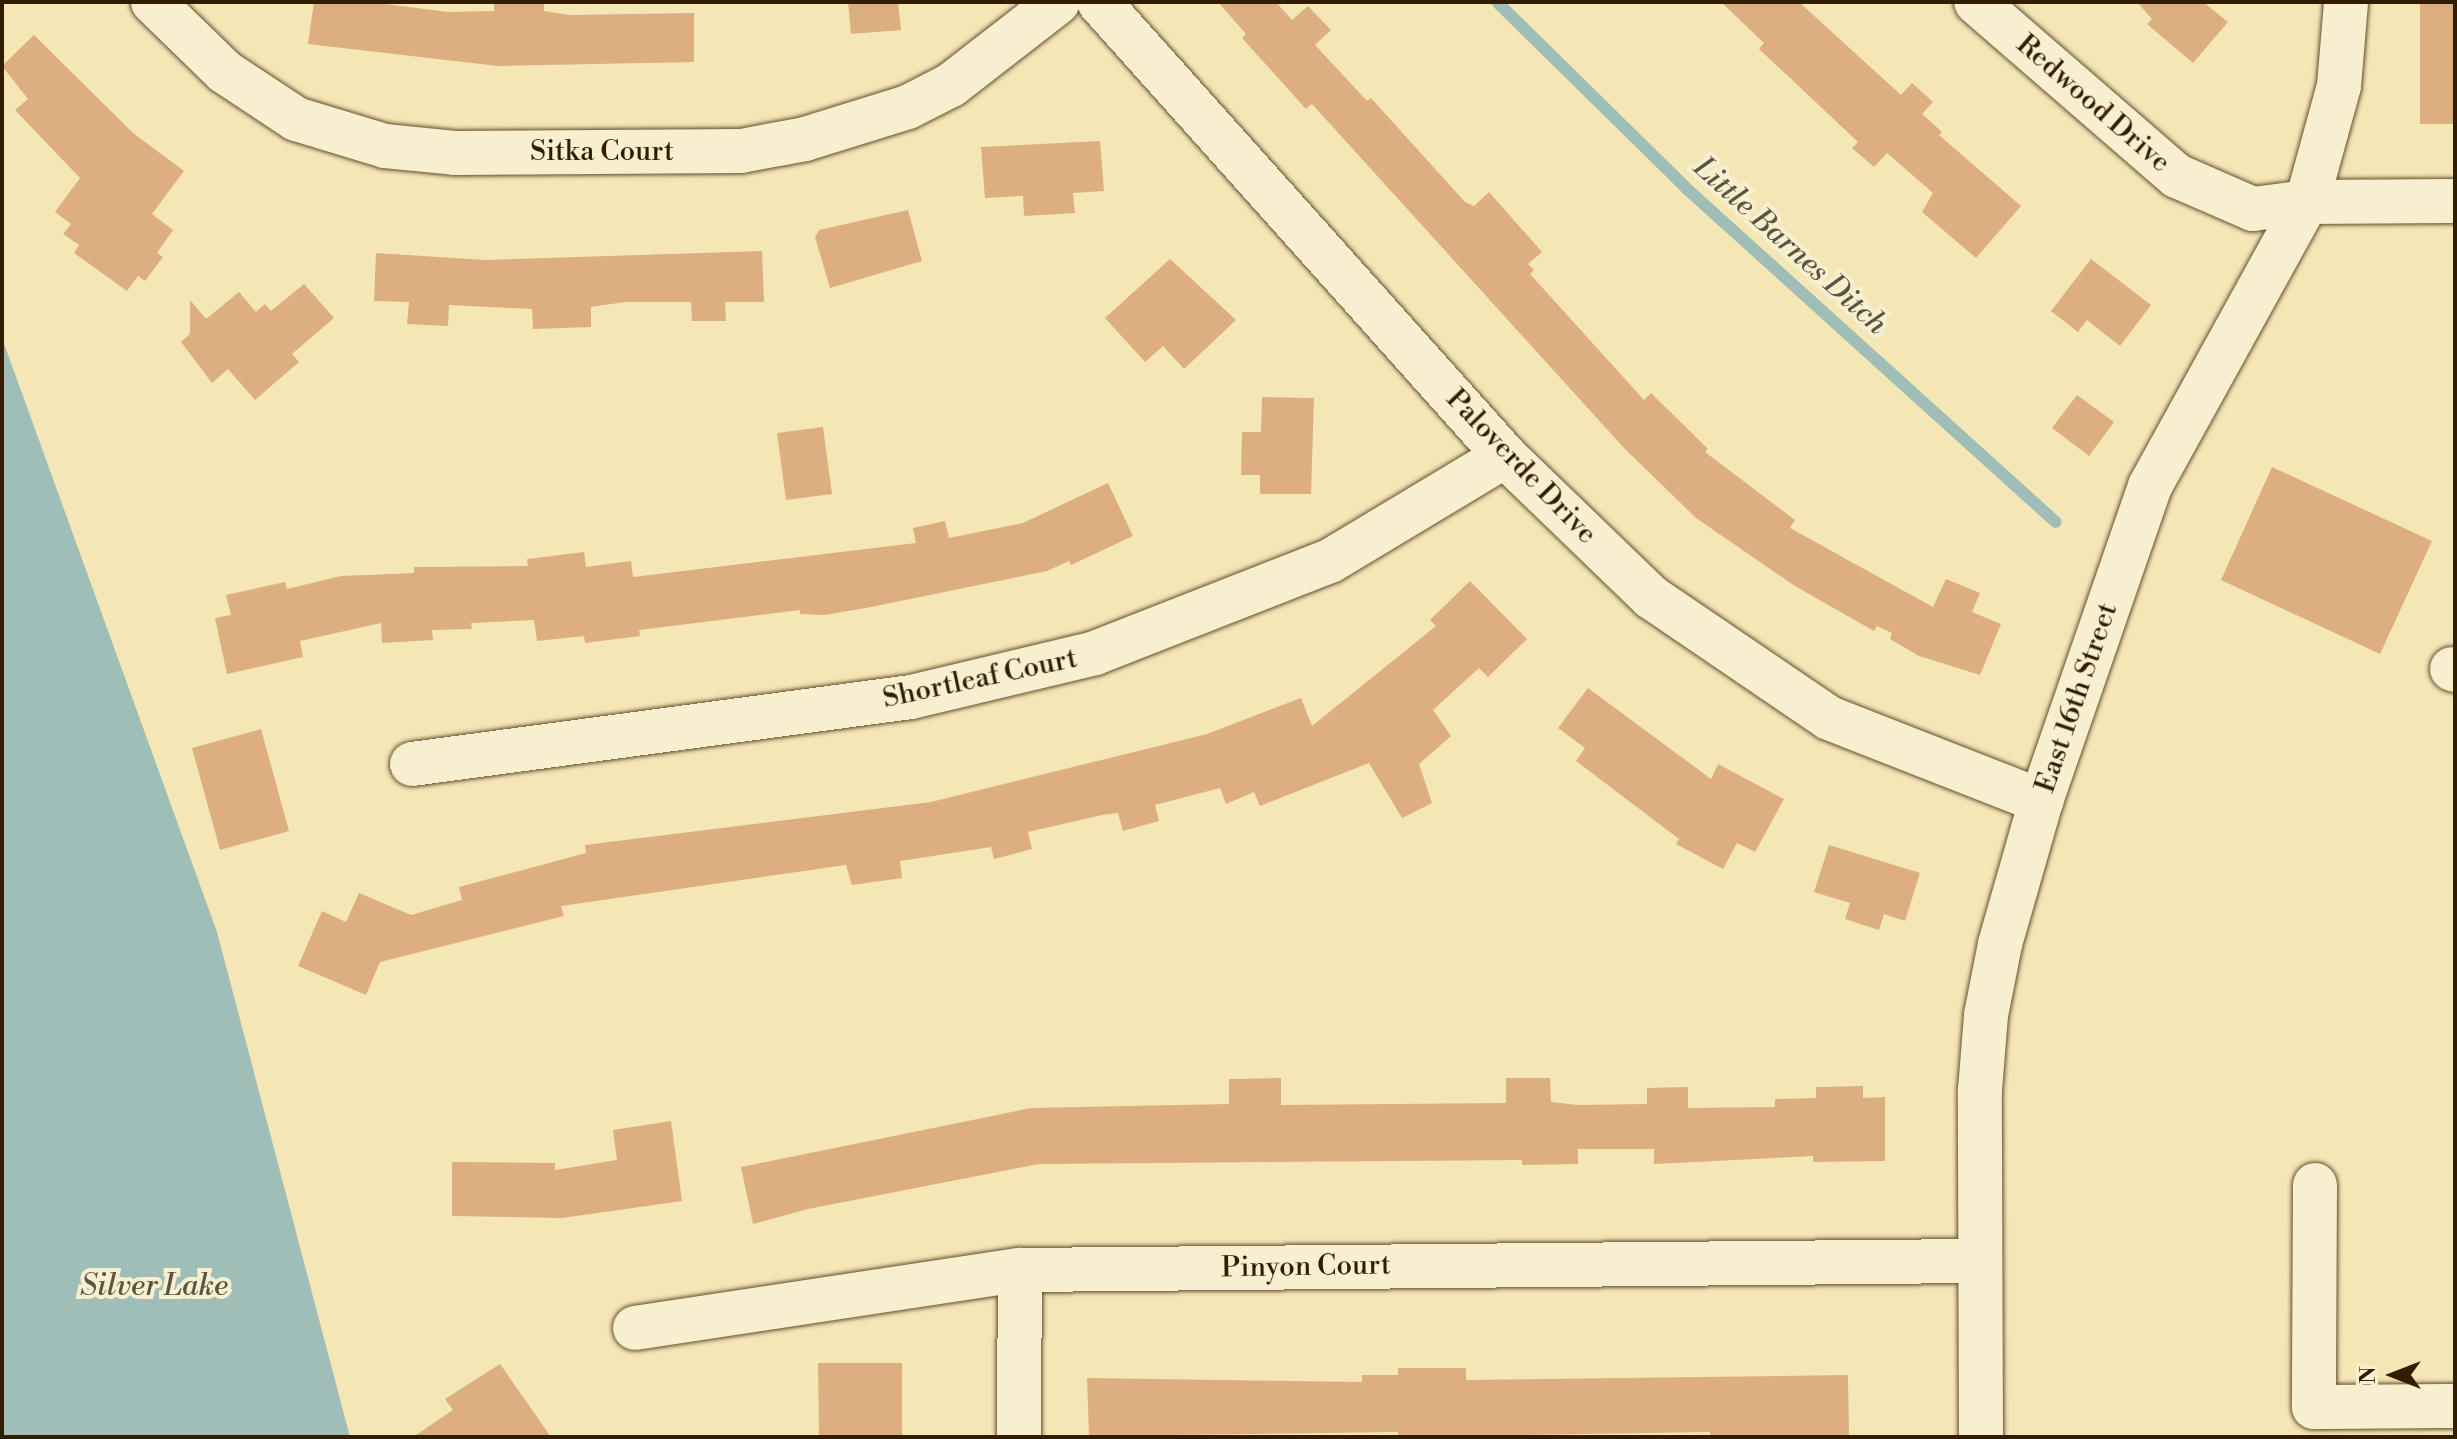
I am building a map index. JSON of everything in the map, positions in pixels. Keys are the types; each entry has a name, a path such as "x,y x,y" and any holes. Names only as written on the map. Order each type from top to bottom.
{"street":[{"name":"Sitka Court","path":"153,2 225,72 296,119 385,146 471,153 741,151 805,139 896,112 951,85 1058,2"},
{"name":"Paloverde Drive","path":"1099,2 1505,456 1651,597 1829,718 2041,801"},
{"name":"Redwood Drive","path":"1976,2 2177,176 2253,209 2307,202 2455,201"},
{"name":"East 16th Street","path":"1981,1437 1980,1090 1986,1015 2041,801 2150,486 2307,202 2339,86 2346,2"},
{"name":"Shortleaf Court","path":"412,764 911,697 1095,653 1330,561 1505,456"},
{"path":"2315,1185 2314,1407 2455,1406"},
{"name":"Pinyon Court","path":"635,1328 1020,1270 1980,1261"},
{"path":"1019,1437 1020,1270"}],"water":[{"name":"Silver Lake","path":"2,338 217,932 350,1437 2,1437"}],"building":[{"path":"314,2 370,2 448,12 494,11 494,2 544,2 544,11 569,15 694,13 694,62 498,66 308,44"},
{"path":"848,2 898,2 901,30 851,34"},
{"path":"1218,2 1276,2 1292,20 1308,6 1331,30 1315,45 1367,101 1371,98 1465,202 1474,206 1489,192 1542,252 1528,264 1534,270 1530,274 1644,400 1651,393 1708,449 1705,452 1795,520 1790,528 1933,607 1946,579 1980,593 1972,612 2001,624 1980,675 1919,656 1890,639 1892,633 1877,626 1874,631 1795,586 1696,518 1624,448 1312,104 1306,109 1242,38 1246,34"},
{"path":"1721,2 1799,2 1901,95 1912,83 1933,102 1922,114 1942,132 1939,135 2021,206 1976,258 1922,212 1933,193 1887,153 1874,167 1852,148 1858,142 1759,49 1764,43"},
{"path":"2137,2 2203,2 2228,22 2193,63 2147,24 2152,19"},
{"path":"2420,2 2455,2 2455,124 2420,124"},
{"path":"34,35 133,133 184,171 152,214 173,230 157,253 163,257 145,281 138,276 127,291 74,253 79,245 63,234 71,224 55,212 80,178 15,110 28,99 2,66"},
{"path":"1100,141 1104,191 1073,193 1075,213 1024,216 1023,196 985,198 981,147"},
{"path":"908,210 922,261 830,288 815,237 819,230"},
{"path":"762,251 764,302 725,302 726,321 692,321 691,302 625,302 591,307 591,327 533,329 532,309 449,305 448,326 407,324 409,302 374,301 376,253 486,260"},
{"path":"1170,259 1236,320 1184,369 1163,346 1145,362 1105,318"},
{"path":"2091,259 2151,305 2120,346 2087,320 2078,332 2051,311"},
{"path":"304,284 334,318 292,354 299,362 255,400 228,369 212,383 181,342 190,334 190,300 206,319 239,292 256,312 265,304 271,311"},
{"path":"2077,395 2114,422 2089,456 2052,428"},
{"path":"1262,397 1314,398 1311,494 1260,494 1260,475 1241,475 1242,432 1261,432"},
{"path":"823,427 832,494 786,500 777,433"},
{"path":"2272,467 2432,541 2380,654 2221,580"},
{"path":"1108,483 1133,536 1071,565 1069,561 1047,571 824,615 800,614 800,610 639,630 640,636 585,643 584,636 537,641 534,620 471,623 472,629 432,630 433,640 382,643 381,623 300,641 303,657 227,674 215,618 231,615 226,595 285,582 287,589 341,576 414,573 414,567 528,566 527,559 584,552 586,567 631,561 633,577 916,543 913,528 945,521 949,538 1023,523"},
{"path":"1470,581 1527,639 1488,677 1479,668 1433,710 1451,736 1419,764 1432,803 1402,818 1369,763 1260,806 1254,792 1226,804 1220,788 1155,805 1159,821 1123,831 1118,813 1102,815 1028,832 1032,849 994,859 991,847 900,861 902,878 852,885 846,865 561,906 564,916 380,962 366,995 298,966 322,911 346,922 359,893 411,915 462,900 459,887 586,853 585,845 931,802 1207,734 1301,698 1312,726 1436,626 1430,620"},
{"path":"1588,688 1711,779 1718,764 1784,799 1755,852 1737,843 1723,869 1676,844 1679,839 1576,761 1585,748 1558,728"},
{"path":"261,729 289,831 220,850 192,748"},
{"path":"1829,845 1920,873 1905,921 1884,914 1879,930 1845,919 1850,903 1814,892"},
{"path":"1281,1078 1281,1105 1506,1103 1506,1078 1550,1078 1551,1102 1578,1105 1647,1104 1647,1088 1688,1087 1688,1108 1775,1107 1775,1099 1816,1098 1816,1087 1863,1086 1863,1098 1885,1097 1885,1161 1813,1162 1813,1156 1654,1164 1654,1149 1578,1149 1578,1164 1522,1165 1522,1160 1039,1164 808,1209 753,1224 741,1167 1031,1108 1229,1104 1229,1079"},
{"path":"671,1121 682,1201 562,1218 452,1216 452,1162 555,1163 555,1170 617,1160 613,1130"},
{"path":"818,1363 902,1363 902,1437 819,1437"},
{"path":"500,1364 551,1437 413,1437 453,1410 445,1399"},
{"path":"1398,1368 1466,1368 1466,1380 1848,1375 1849,1437 1710,1437 1710,1432 1398,1437 1398,1432 1089,1436 1087,1378 1362,1382 1362,1375 1398,1375"}],"waterway":[{"name":"Little Barnes Ditch","path":"1497,2 1686,188 2055,522"}]}
